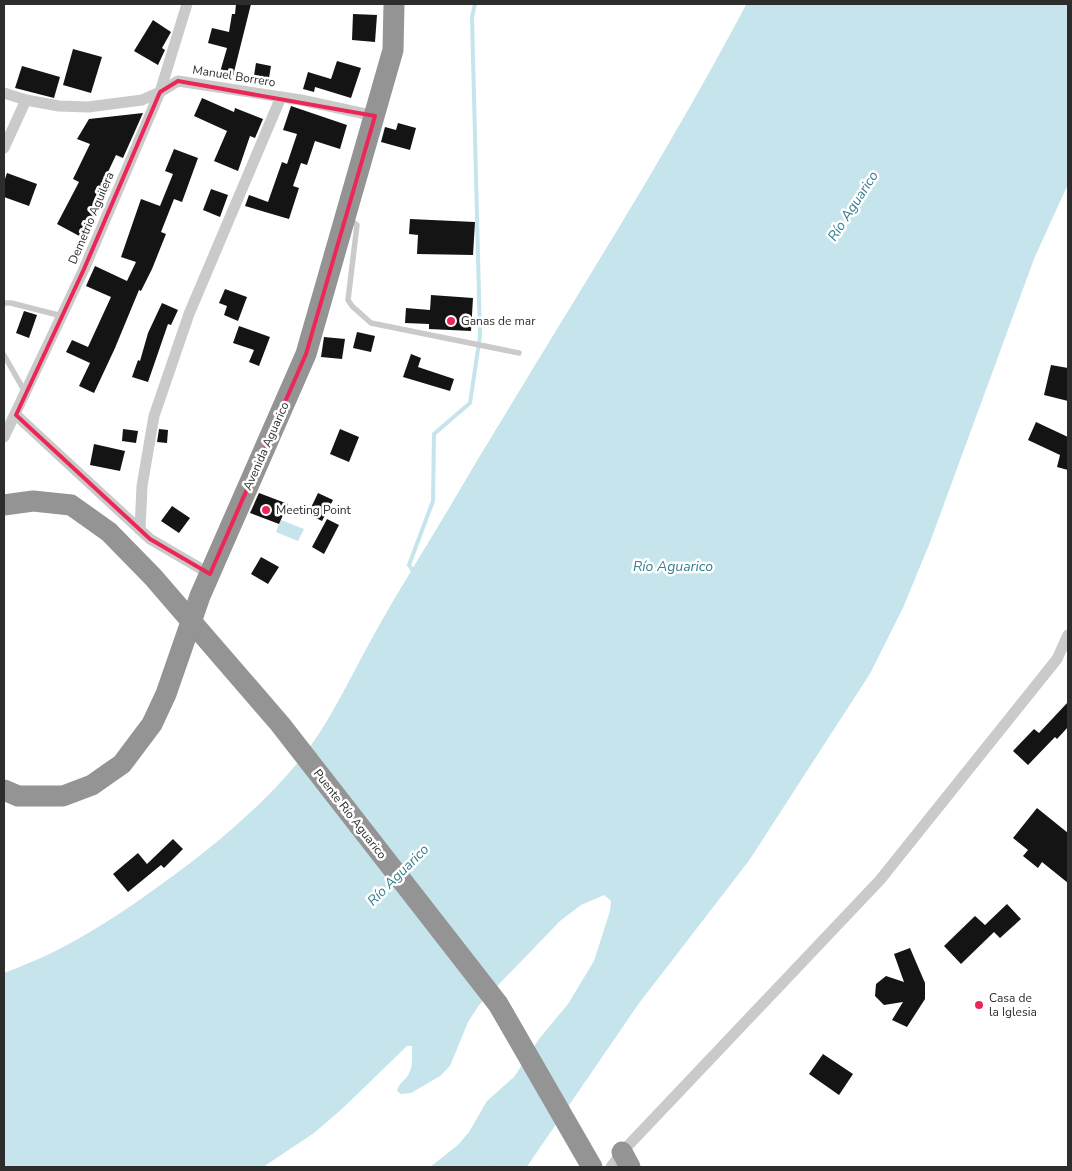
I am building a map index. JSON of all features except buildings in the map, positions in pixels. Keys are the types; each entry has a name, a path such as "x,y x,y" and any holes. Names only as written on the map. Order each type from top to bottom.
{"highway":[{"name":"Avenida Aguarico","path":"11,793 62,796 92,784 122,764 152,724 166,694 200,596 306,354 394,50 394,4"},
{"name":"Puente Río Aguarico","path":"4,505 33,501 70,505 109,532 153,576 280,724 498,1004 592,1167"}],"street":[{"name":"Demetrio Aguilera","path":"4,437 84,269 160,92 187,4"},
{"name":"Manuel Borrero","path":"4,93 26,100 59,106 88,108 142,100 178,81 281,97 375,116"},
{"path":"140,530 142,486 154,416 189,314 281,97"},
{"path":"4,148 26,100"},
{"path":"16,415 150,539 210,574"},
{"path":"621,1162 880,880 1063,661 1068,636"}],"lane":[{"path":"346,218 357,225 348,300 352,306 372,323 519,353"},
{"path":"4,303 11,303 62,316"},
{"path":"4,355 25,393"}],"highlighted area":[{"path":"178,81 375,116 306,354 210,574 150,539 16,415 84,269 160,92"}],"water":[{"name":"Río Aguarico","path":"760,4 1068,4 1068,155 1023,254 918,540 892,603 860,667 739,854 628,998 519,1157 506,1167 430,1167 458,1145 469,1132 487,1101 514,1077 539,1039 568,1004 594,961 610,911 611,901 604,895 581,905 560,921 479,1005 468,1022 450,1066 440,1076 411,1093 401,1094 397,1091 411,1068 412,1046 407,1046 343,1108 314,1133 263,1167 4,1167 4,985 61,963 116,930 171,893 237,842 276,805 326,747 347,713 383,644 507,433 628,238 737,48"},
{"path":"281,520 304,529 298,541 276,532"}],"waterway":[{"path":"422,585 409,565 433,501 434,434 470,403 480,336 472,17 475,4"},
{"path":"4,985 34,974 75,955 139,915 205,867 246,833 285,795 315,760 346,712 411,594 652,195 760,4"},
{"path":"506,1167 519,1157 628,998 739,854 860,667 892,603 918,540 1023,254 1068,155"}],"place":[{"name":"Ganas de mar","path":"451,321"},
{"name":"Meeting Point","path":"266,510"},
{"name":"Casa de la Iglesia","path":"979,1005"}]}
